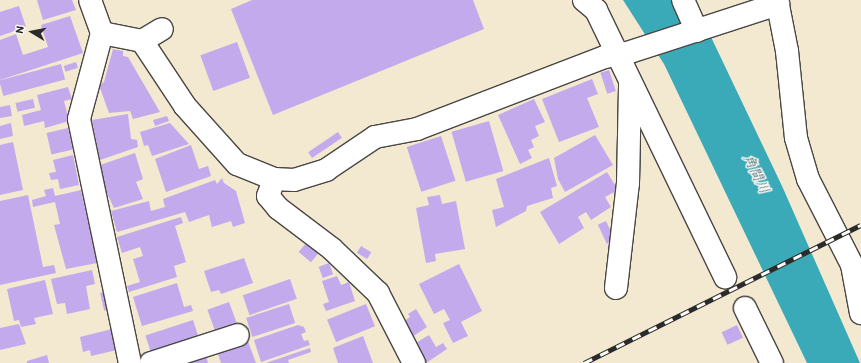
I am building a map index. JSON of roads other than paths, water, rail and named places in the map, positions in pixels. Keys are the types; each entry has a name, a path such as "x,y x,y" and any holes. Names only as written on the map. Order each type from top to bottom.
{"street":[{"path":"90,0 102,33 78,119 130,363"},
{"path":"584,0 596,10 622,54 631,80 725,277"},
{"path":"682,0 694,32"},
{"path":"142,41 185,106 237,164 274,179 294,180 326,170 375,137 418,129 605,57 622,54 694,32 778,2 787,51 796,138 808,179 852,265 861,313"},
{"path":"102,33 142,41 162,29"},
{"path":"616,288 628,183 631,80"},
{"path":"274,179 268,196 278,208 332,249 378,293 414,363"},
{"path":"745,308 772,363"},
{"path":"151,363 238,335"}],"water":[{"name":"角間川","path":"623,0 672,0 700,43 711,37 782,186 860,363 807,363 664,64"}],"railway":[{"path":"584,363 861,225"}]}
